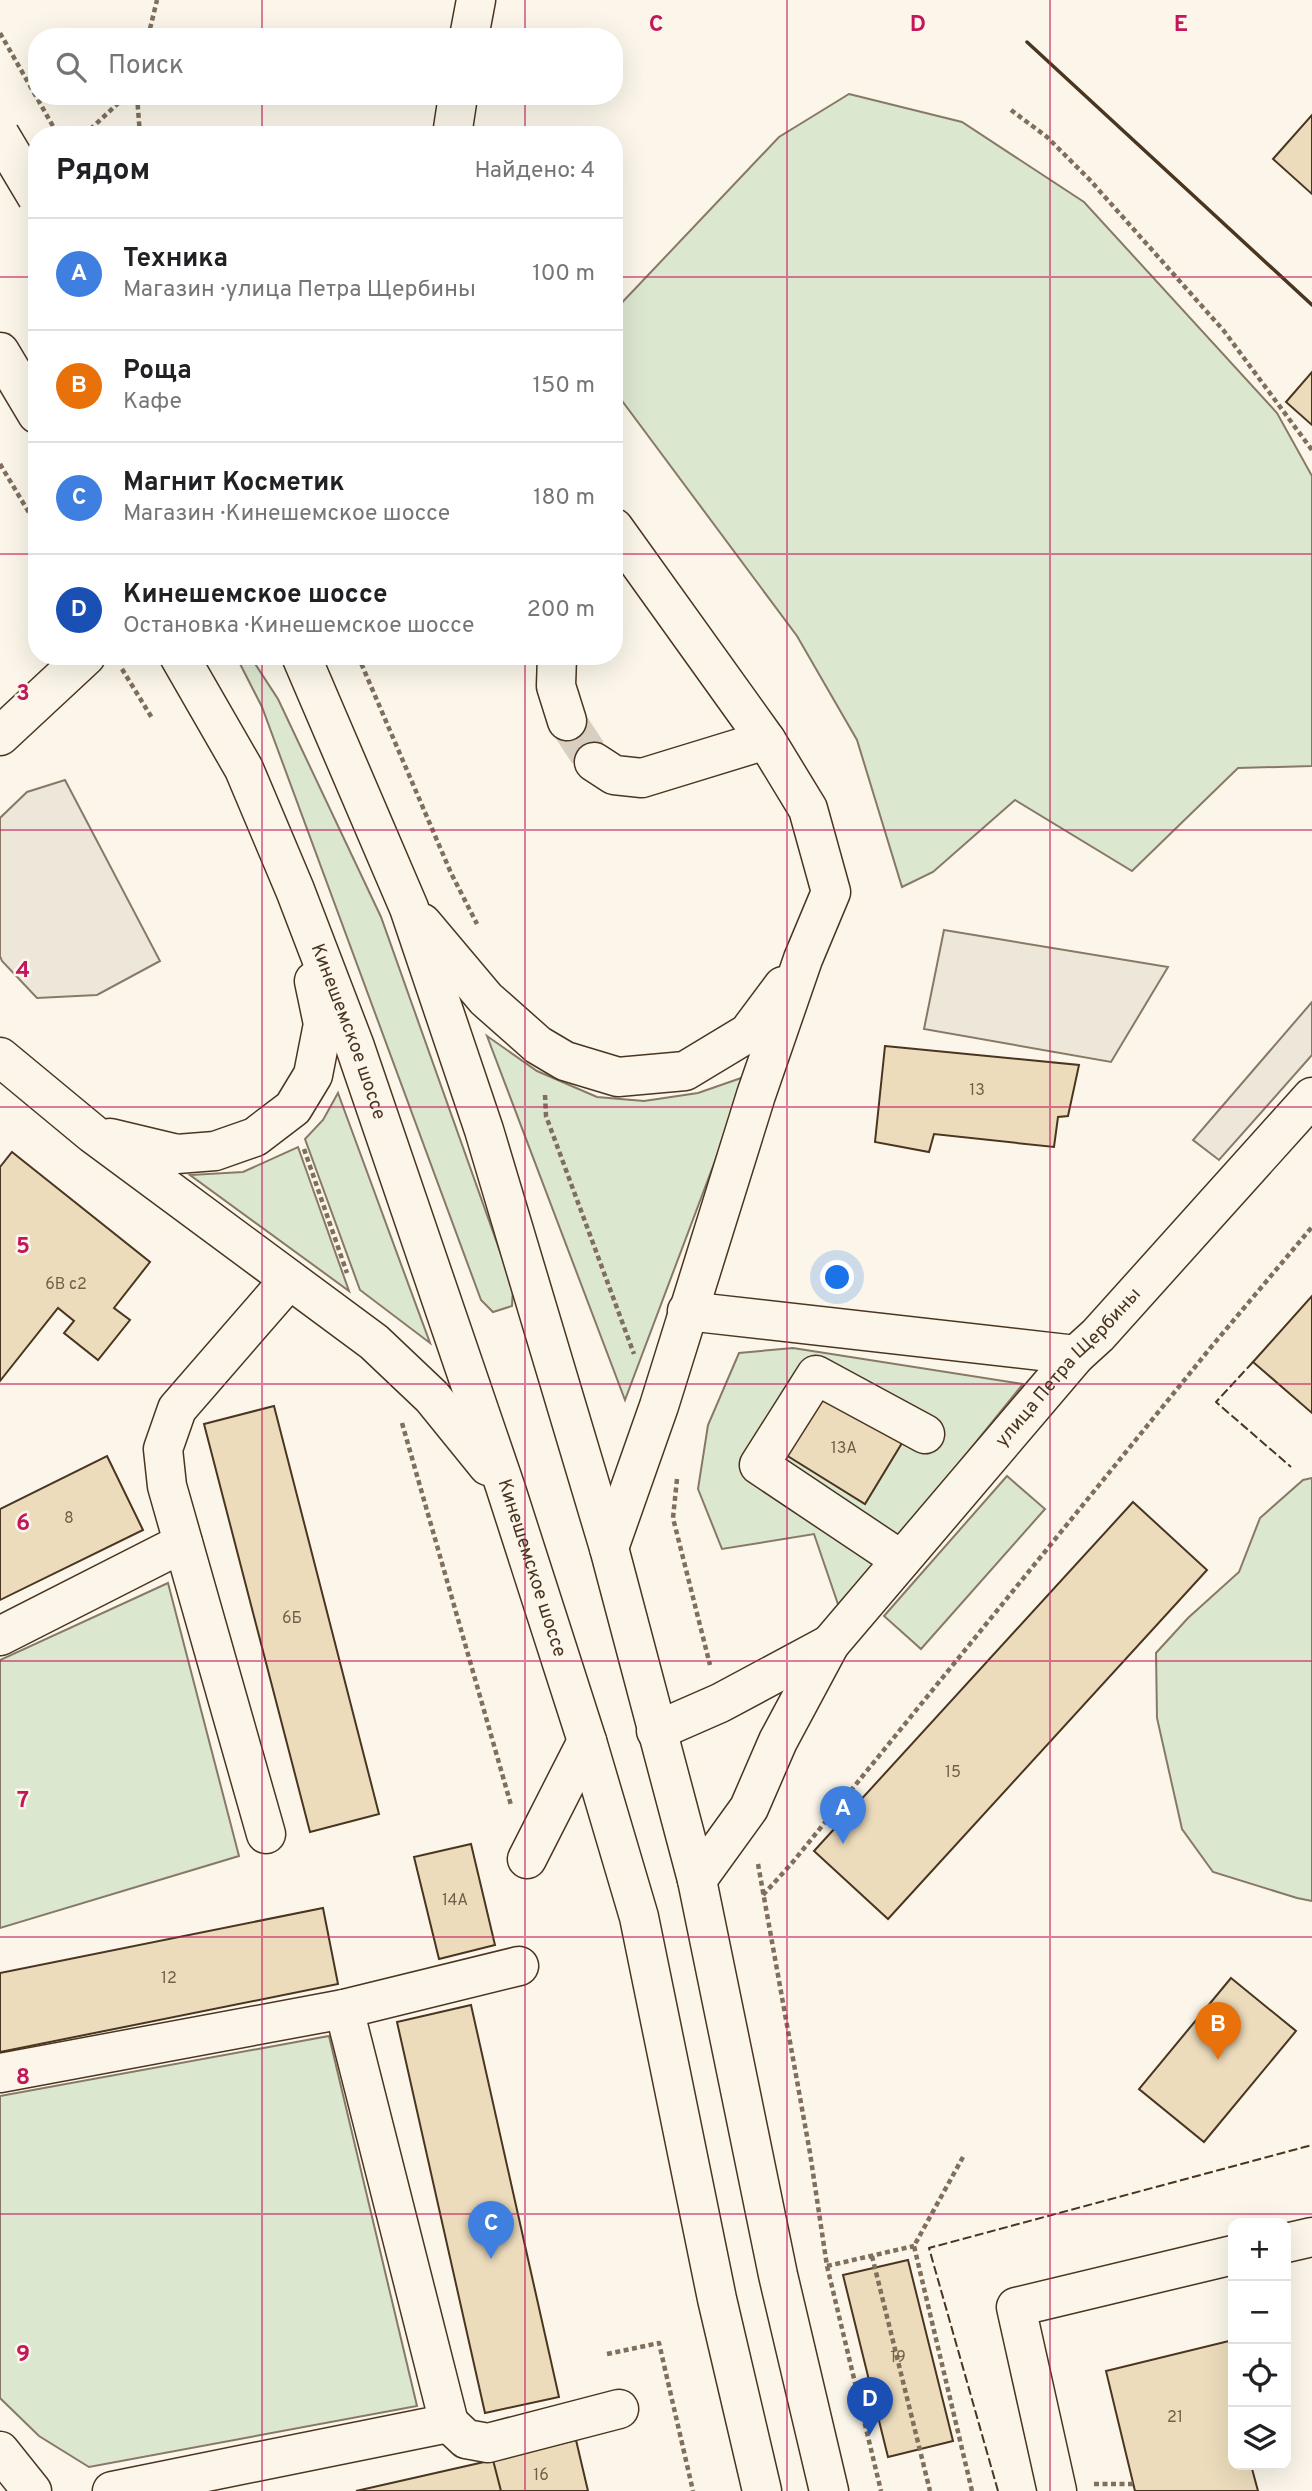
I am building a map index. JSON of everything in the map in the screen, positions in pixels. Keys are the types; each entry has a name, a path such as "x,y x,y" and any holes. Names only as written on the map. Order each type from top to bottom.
{"main road":[{"path":"471,28 476,0"},
{"path":"453,126 457,105"},
{"path":"0,135 28,182"},
{"path":"0,352 28,399"},
{"path":"609,1548 659,1406 756,1095 803,959 831,892 808,809 765,740 623,553"},
{"path":"0,736 98,665"},
{"path":"305,665 409,908 484,1130 609,1548 697,1880 778,2275 829,2491"},
{"path":"556,665 556,686 567,721"},
{"name":"Кинешемское шоссе","path":"186,669 244,769 295,890 354,1044 505,1486 587,1741 639,1917 718,2298 762,2491"},
{"path":"594,762 614,775 642,778 765,740"},
{"path":"93,1134 177,1154 215,1151 255,1137 293,1108 313,1075 323,1024 295,890"},
{"path":"409,908 486,999 538,1045 565,1061 618,1077 685,1071 748,1033 803,959"},
{"path":"0,1057 93,1134 374,1342 432,1397 505,1486"},
{"name":"улица Петра Щербины","path":"697,1880 749,1808 778,1741 830,1644 1076,1355 1098,1335 1312,1097"},
{"path":"266,1834 167,1486 163,1449 177,1409 289,1280"},
{"path":"687,1311 1076,1355"},
{"path":"901,1560 759,1465 816,1375 925,1434"},
{"path":"0,1636 183,1543"},
{"name":"улица Петра Щербины","path":"656,1731 720,1703 830,1644"},
{"path":"527,1859 587,1741"},
{"path":"0,2073 344,2009 519,1966"},
{"path":"344,2009 449,2423 466,2439 488,2443 619,2409"},
{"path":"1291,2242 1312,2237"},
{"path":"1057,2491 1016,2307 1228,2256"},
{"path":"112,2491 449,2423"},
{"path":"0,2451 32,2491"}],"path":[{"path":"150,28 158,0"},
{"path":"0,33 28,83"},
{"path":"41,105 53,126"},
{"path":"94,126 116,105"},
{"path":"138,105 139,126"},
{"path":"1011,110 1047,137 1089,178 1224,331 1312,450"},
{"path":"0,464 28,511"},
{"path":"106,665 152,718"},
{"path":"362,665 452,873 482,935"},
{"path":"544,1084 546,1116 638,1366"},
{"path":"303,1144 351,1283"},
{"path":"763,1895 1312,1227"},
{"path":"400,1416 527,1859"},
{"path":"678,1471 673,1518 720,1703"},
{"path":"749,1808 810,2153 827,2266 881,2491"},
{"path":"963,2157 914,2246 972,2491"},
{"path":"827,2266 914,2246"},
{"path":"872,2256 930,2491"},
{"path":"607,2354 659,2343 693,2491"}],"green space":[{"path":"849,94 962,122 1084,202 1277,413 1312,476 1312,766 1238,768 1132,871 1015,800 933,872 902,887 857,740 797,636 623,402 623,302 779,137"},
{"path":"241,665 256,665 278,699 381,917 513,1288 512,1306 493,1312 481,1300 262,707"},
{"path":"487,1036 537,1071 597,1097 644,1101 698,1093 747,1076 625,1400"},
{"path":"338,1093 430,1343 360,1290 305,1139 323,1120"},
{"path":"298,1147 349,1291 190,1175 243,1172"},
{"path":"793,1348 1023,1384 840,1610 814,1534 722,1549 698,1489 708,1425 739,1353"},
{"path":"1007,1476 1045,1509 921,1649 884,1616"},
{"path":"1312,1478 1312,1901 1213,1872 1182,1829 1157,1718 1156,1653 1188,1618 1239,1572 1260,1518 1303,1480"},
{"path":"168,1583 239,1856 0,1928 0,1660"},
{"path":"329,2036 417,2406 89,2467 39,2436 0,2398 0,2096"}],"shaded area":[{"path":"65,780 160,961 97,995 37,998 0,956 0,818 27,792"},
{"path":"944,930 1168,967 1111,1062 924,1029"},
{"path":"1312,1002 1312,1055 1219,1160 1193,1140"}],"building":[{"path":"1312,115 1312,194 1273,159"},
{"path":"1312,372 1312,425 1286,402"},
{"path":"885,1046 1079,1065 1068,1116 1058,1117 1054,1147 934,1134 929,1152 875,1142"},
{"path":"12,1152 150,1262 114,1308 130,1320 98,1360 64,1333 74,1321 58,1308 0,1381 0,1167"},
{"path":"1312,1296 1312,1413 1253,1362"},
{"path":"823,1395 902,1443 865,1504 786,1455"},
{"path":"274,1406 379,1814 310,1832 204,1424"},
{"path":"107,1456 143,1530 0,1600 0,1509"},
{"path":"1133,1502 1207,1570 888,1919 814,1851"},
{"path":"471,1844 495,1945 439,1959 414,1857"},
{"path":"323,1908 338,1984 0,2052 0,1973"},
{"path":"1231,1978 1296,2031 1204,2142 1139,2089"},
{"path":"471,2005 559,2397 485,2413 397,2022"},
{"path":"908,2260 953,2441 888,2457 843,2275"},
{"path":"1228,2341 1228,2470 1252,2470 1258,2491 1135,2491 1106,2371"},
{"path":"576,2440 588,2491 501,2491 493,2460"},
{"path":"493,2460 501,2491 356,2491"}],"tunnel":[{"path":"567,721 594,762"}],"fence":[{"path":"1253,1362 1216,1402 1291,1467"},
{"path":"998,2491 929,2248 1312,2145"}],"wall":[{"path":"1027,42 1312,305"}],"place":[{"name":"Техника","path":"843,1844"},
{"name":"Роща","path":"1218,2060"},
{"name":"Магнит Косметик","path":"491,2259"},
{"name":"Кинешемское шоссе","path":"870,2435"}]}
